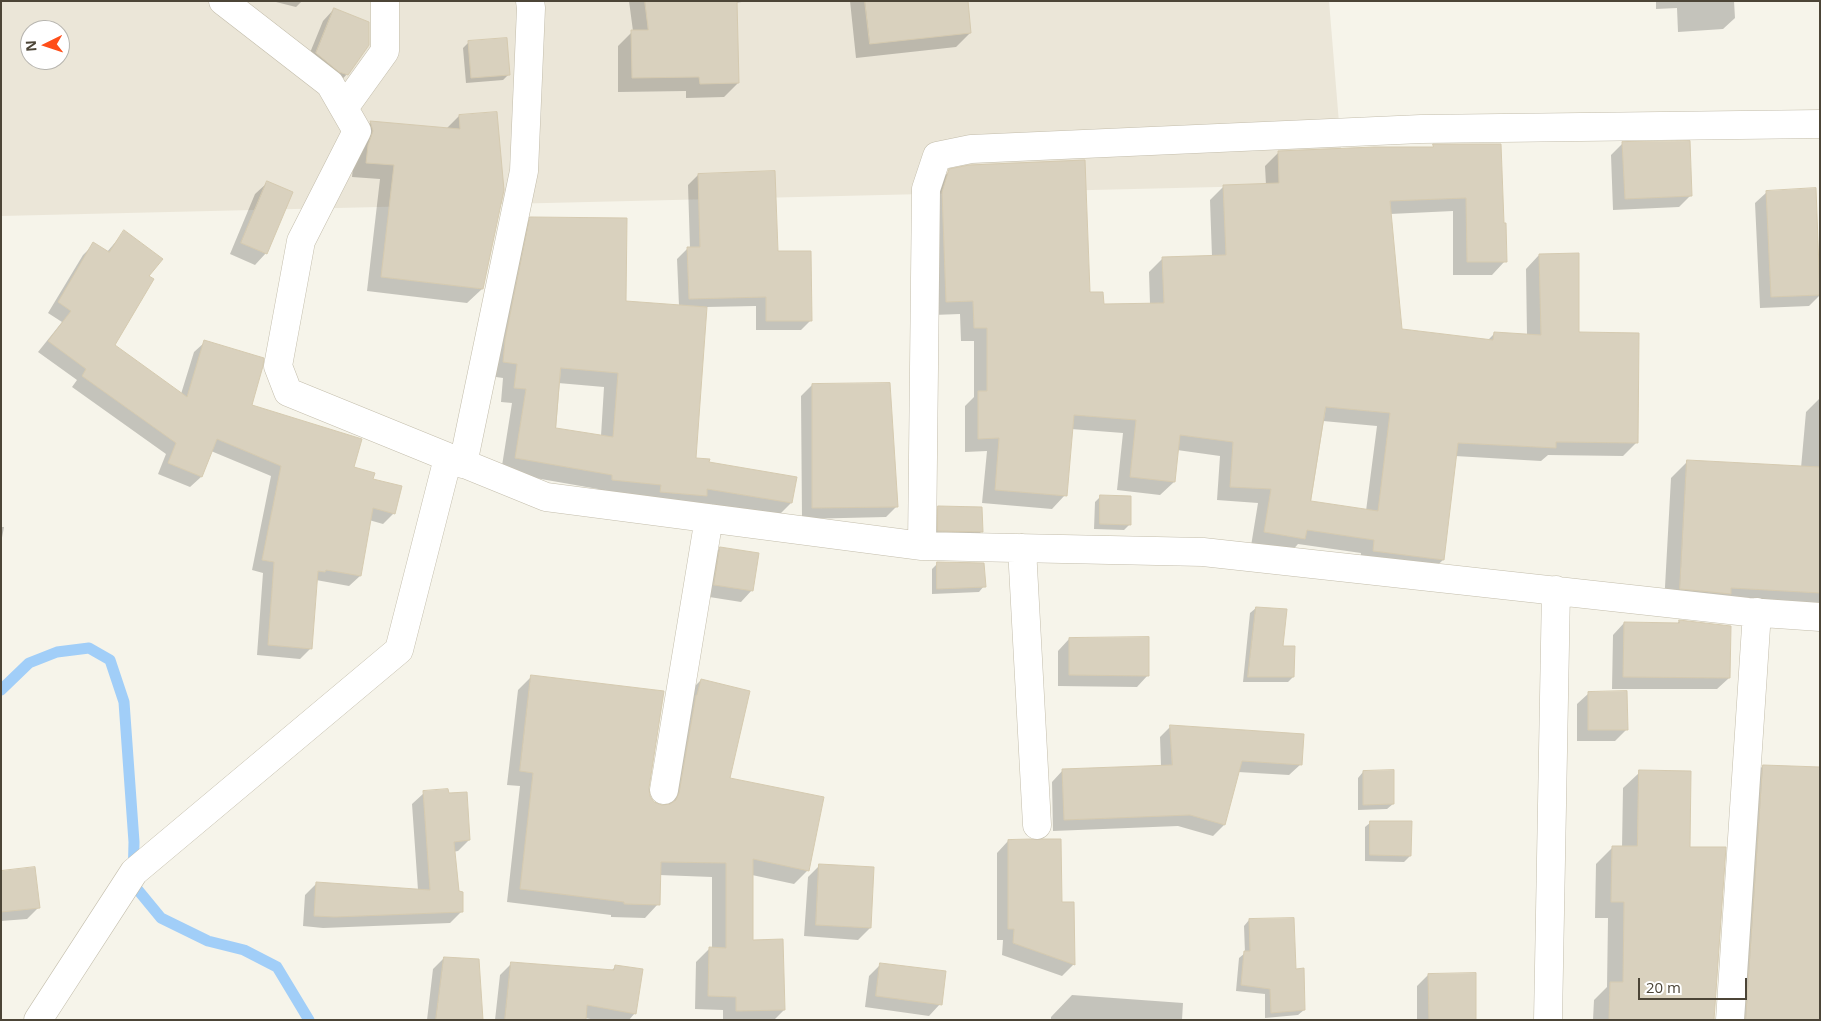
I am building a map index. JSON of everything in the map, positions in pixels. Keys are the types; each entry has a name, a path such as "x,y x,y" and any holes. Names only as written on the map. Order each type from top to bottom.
{"street":[{"path":"223,1 330,84 357,131 301,241 278,366 288,392 546,497 922,546 1203,552 1757,612 1820,616"},
{"path":"344,108 385,51 385,1"},
{"path":"38,1020 134,872 399,650 456,461 524,171 532,8 530,1"},
{"path":"922,546 926,189 937,156 972,149 1421,129 1820,124"},
{"path":"664,790 709,518"},
{"path":"1022,548 1037,825"},
{"path":"1548,1020 1556,590"},
{"path":"1730,1020 1757,612"}],"shaded area":[{"path":"1,1 1329,1 1344,184 1,216"}],"building":[{"path":"645,1 737,1 739,83 700,84 699,77 632,78 631,30 648,30"},
{"path":"865,1 968,1 971,33 870,44"},
{"path":"334,8 369,22 369,45 348,75 339,72 316,53"},
{"path":"507,38 510,75 471,78 468,41"},
{"path":"497,112 504,190 483,289 381,277 394,165 366,163 368,145 373,131 370,121 460,129 459,115"},
{"path":"1690,141 1692,196 1625,199 1622,142"},
{"path":"1433,144 1501,144 1507,262 1467,262 1466,198 1390,201 1402,329 1493,340 1494,332 1541,335 1539,254 1579,253 1579,332 1639,333 1638,443 1556,442 1556,448 1458,443 1444,560 1373,551 1374,540 1307,530 1305,539 1264,532 1271,489 1230,487 1233,442 1180,435 1175,482 1130,477 1136,420 1074,415 1067,496 995,490 999,438 978,439 978,391 987,391 987,328 974,328 973,301 946,302 942,192 949,169 969,165 1085,160 1090,292 1103,292 1104,304 1164,303 1162,257 1226,255 1223,185 1279,183 1278,151 1374,147 1433,147","holes":["1326,407 1390,413 1378,511 1311,501"]},
{"path":"775,171 778,251 811,251 812,321 766,321 766,297 689,299 687,247 700,247 698,174"},
{"path":"267,181 293,192 267,254 241,243"},
{"path":"1816,188 1820,295 1771,297 1766,191"},
{"path":"530,217 627,218 626,301 707,307 696,458 710,459 709,462 797,477 792,503 707,489 707,496 660,492 661,485 612,480 612,475 515,458 526,389 514,388 517,364 503,362 505,340","holes":["561,368 618,373 613,437 556,428"]},
{"path":"124,230 163,259 149,276 154,279 115,345 187,397 204,340 264,358 252,405 362,439 354,467 375,473 373,479 402,486 395,514 373,508 361,576 326,570 325,572 318,571 312,649 268,645 274,562 262,560 281,466 217,439 202,477 168,463 176,443 82,376 86,369 48,341 71,311 58,302 93,242 109,252"},
{"path":"890,383 898,507 812,508 812,384"},
{"path":"1687,460 1820,467 1820,593 1731,588 1731,594 1680,589"},
{"path":"1100,495 1131,496 1131,525 1100,524"},
{"path":"938,506 982,507 983,532 938,531"},
{"path":"720,547 759,553 753,591 714,585"},
{"path":"937,562 984,563 986,587 937,589"},
{"path":"1256,607 1287,609 1283,646 1295,646 1294,677 1248,677"},
{"path":"1679,620 1731,626 1730,678 1623,677 1624,622 1679,623"},
{"path":"1149,637 1149,676 1069,675 1069,638"},
{"path":"531,675 664,691 649,788 650,796 654,802 662,805 670,804 676,800 679,793 696,695 701,679 750,691 730,778 824,797 809,871 753,859 753,940 783,939 785,1010 736,1011 736,997 708,996 709,947 726,948 726,863 661,862 660,905 624,904 624,902 520,889 533,773 520,771"},
{"path":"1627,691 1628,730 1588,730 1588,692"},
{"path":"1170,725 1304,734 1302,765 1242,761 1225,825 1190,815 1064,820 1062,769 1172,765"},
{"path":"1763,765 1820,767 1820,1020 1746,1020"},
{"path":"1394,770 1394,804 1363,805 1363,771"},
{"path":"1639,770 1691,771 1690,847 1726,847 1714,1020 1609,1020 1610,982 1623,982 1624,902 1611,902 1612,846 1637,846"},
{"path":"448,789 449,793 467,792 470,840 454,842 459,891 463,892 463,912 335,917 314,916 316,882 430,890 423,791"},
{"path":"1370,821 1412,821 1411,856 1370,855"},
{"path":"1061,839 1062,902 1074,902 1075,965 1013,943 1014,929 1008,929 1008,840"},
{"path":"819,864 874,867 871,928 816,925"},
{"path":"35,867 40,908 1,912 1,871"},
{"path":"1294,918 1296,969 1304,968 1305,1010 1271,1013 1270,989 1241,985 1244,951 1250,951 1249,919"},
{"path":"444,957 479,959 483,1020 436,1020"},
{"path":"511,962 614,970 615,965 643,969 636,1014 587,1005 586,1020 505,1020"},
{"path":"880,963 946,971 942,1005 876,996"},
{"path":"1476,973 1476,1020 1429,1020 1428,974"}],"waterway":[{"path":"1,690 29,663 57,652 89,648 110,660 124,702 134,842 133,884 161,918 208,941 244,950 277,967 309,1020"}]}
